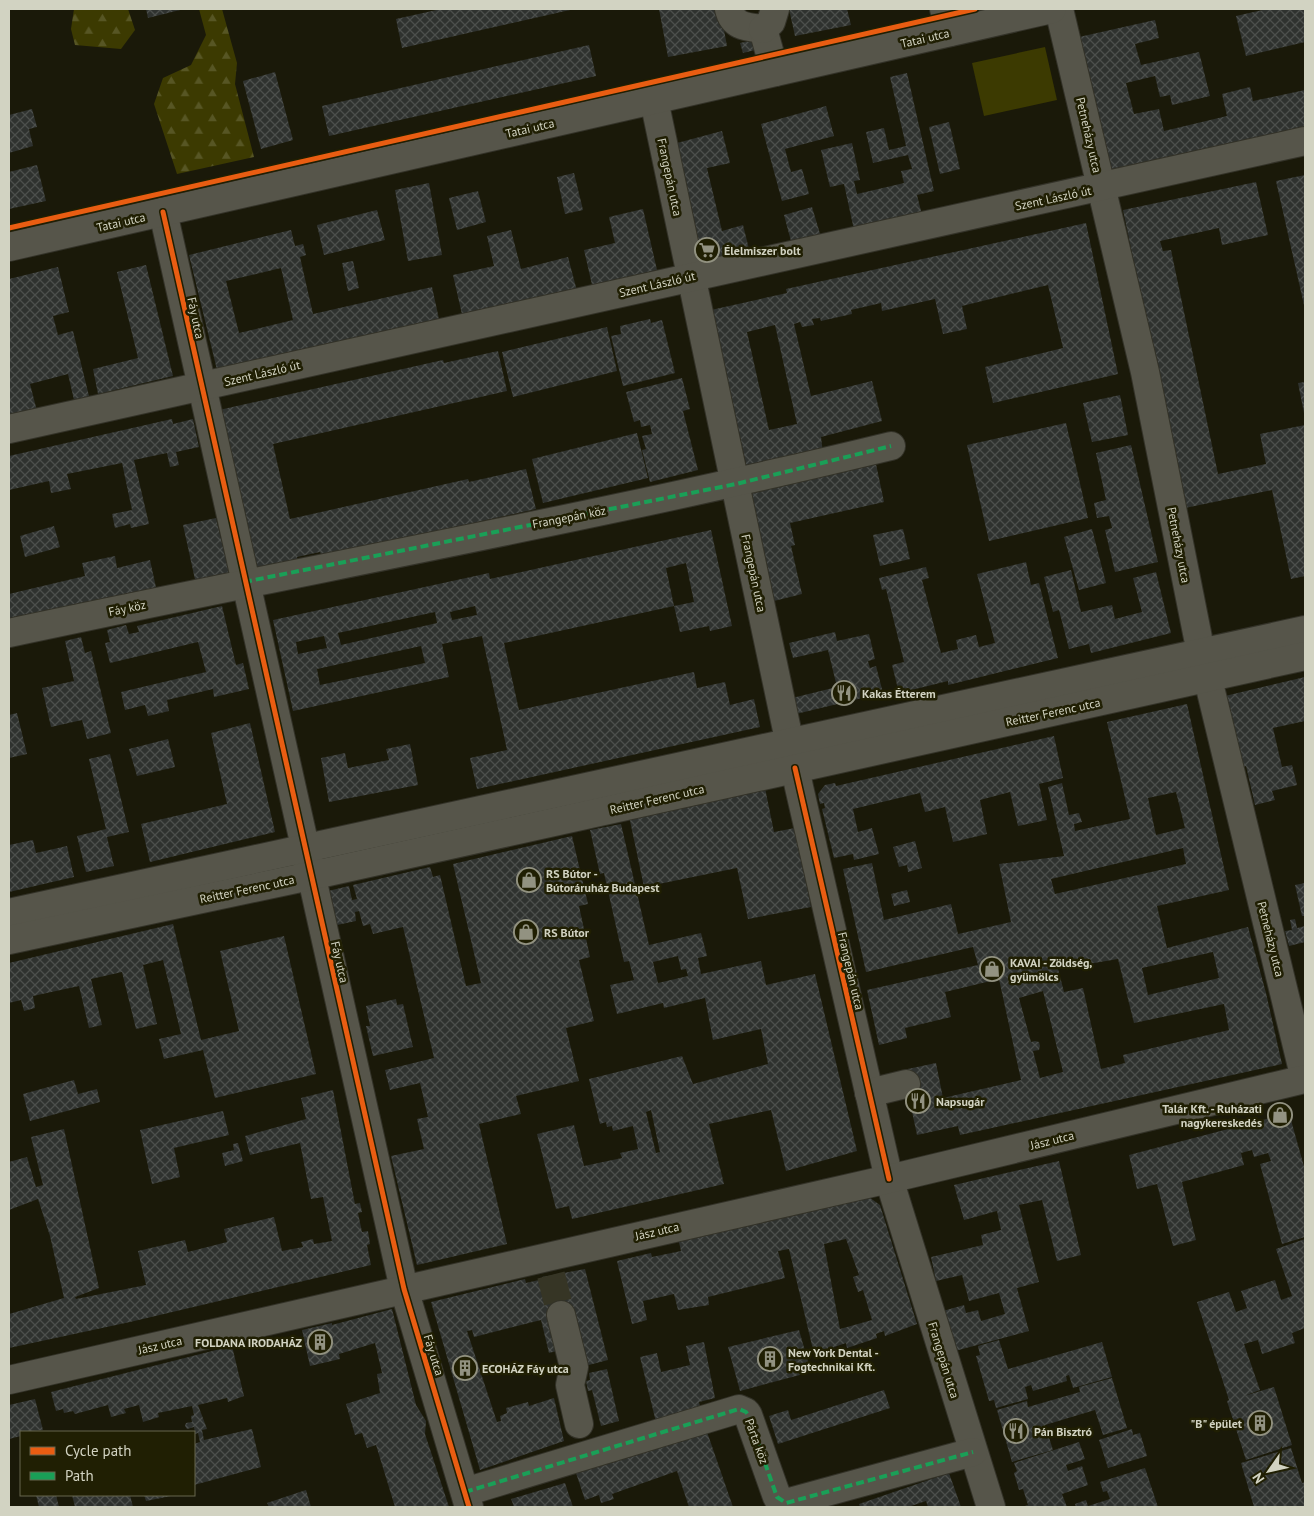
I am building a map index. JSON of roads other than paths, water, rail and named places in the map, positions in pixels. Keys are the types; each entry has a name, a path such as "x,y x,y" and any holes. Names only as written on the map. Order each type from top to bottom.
{"street":[{"path":"729,9 734,20 741,26 769,19 775,72"},
{"name":"Tatai utca","path":"9,247 163,212 645,96 775,72 947,21 1052,9"},
{"name":"Petneházy utca","path":"1060,9 1145,372 1205,666 1305,1079"},
{"name":"Frangepán utca","path":"645,96 691,276 792,756 889,1179 990,1507"},
{"name":"Szent László út","path":"9,428 1305,141"},
{"name":"Fáy utca","path":"163,212 200,387 404,1289 467,1500"},
{"name":"Frangepán köz","path":"244,582 736,484 891,446"},
{"name":"Fáy köz","path":"9,633 244,582"},
{"name":"Reitter Ferenc utca","path":"1205,666 1305,630"},
{"name":"Reitter Ferenc utca","path":"9,940 310,876 584,802 792,756 1205,666 1305,656"},
{"name":"Reitter Ferenc utca","path":"9,913 304,849 584,802"},
{"name":"Jász utca","path":"9,1380 404,1289 548,1266 889,1179 1305,1079"},
{"path":"869,1093 906,1084"},
{"path":"561,1315 574,1367 570,1385 579,1424"},
{"name":"Párta köz","path":"467,1500 739,1409 748,1415 777,1497 786,1503 972,1452"}],"tunnel":[{"path":"551,1275 561,1315"}],"place":[{"name":"Élelmiszer bolt","path":"707,250"},
{"name":"Kakas Étterem","path":"844,693"},
{"name":"RS Bútor - Bútoráruház Budapest","path":"529,880"},
{"name":"RS Bútor","path":"526,932"},
{"name":"KAVAI - Zöldség, gyümölcs","path":"992,969"},
{"name":"Napsugár","path":"918,1101"},
{"name":"Talár Kft. - Ruházati nagykereskedés","path":"1280,1115"},
{"name":"FOLDANA IRODAHÁZ","path":"320,1342"},
{"name":"New York Dental - Fogtechnikai Kft.","path":"770,1359"},
{"name":"ECOHÁZ Fáy utca","path":"465,1368"},
{"name":"\"B\" épület","path":"1260,1423"},
{"name":"Pán Bisztró","path":"1016,1431"}]}
